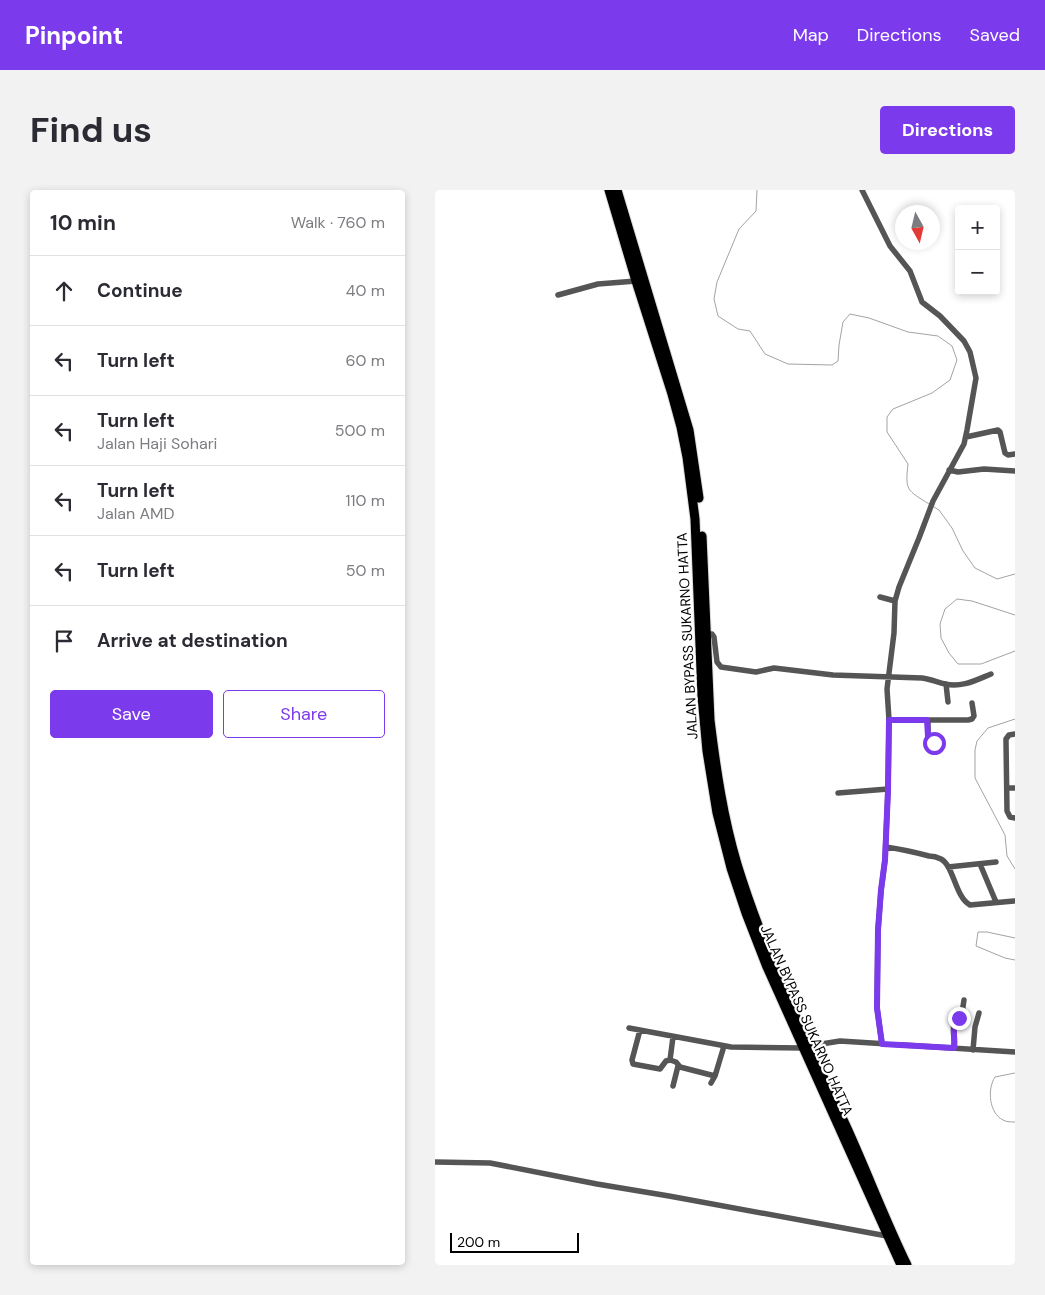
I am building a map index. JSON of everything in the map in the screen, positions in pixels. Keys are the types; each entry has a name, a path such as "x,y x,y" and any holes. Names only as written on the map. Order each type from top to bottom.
{"highway":[{"name":"JALAN BYPASS SUKARNO HATTA","path":"609,190 681,428 692,488 697,547 701,696 707,751 720,828 745,913 767,967 827,1093 901,1265"},
{"name":"JALAN BYPASS SUKARNO HATTA","path":"617,190 689,430 698,490 703,544 710,720 725,818 751,906 806,1047"},
{"name":"JALAN BYPASS SUKARNO HATTA","path":"834,1109 907,1265"}],"street":[{"path":"862,190 890,246 909,271 922,302 940,316 964,341 970,352 975,378 964,444 933,501 899,586 895,601 894,633 887,677 889,720 888,790 878,930 877,1008 882,1044"},
{"path":"558,295 598,284 636,282"},
{"path":"966,436 999,431 1005,453 1008,455 1015,454"},
{"path":"949,470 957,472 993,469 1015,470"},
{"path":"880,597 895,601"},
{"path":"707,634 712,634 714,637 717,662 721,666 756,672 774,668 833,676 931,679 946,684 958,685 991,674"},
{"path":"946,684 948,702"},
{"path":"889,720 971,720 974,716 972,703"},
{"path":"927,720 928,736 932,738 934,743 941,743"},
{"path":"1015,734 1010,734 1006,739 1008,816 1015,818"},
{"path":"1007,788 1015,788"},
{"path":"838,793 888,790"},
{"path":"885,848 909,850 941,859 948,867 967,904 1014,901"},
{"path":"948,867 996,862"},
{"path":"980,864 996,902"},
{"path":"954,1048 954,1024 960,1016 964,1000"},
{"path":"973,1050 975,1027 979,1013"},
{"path":"629,1028 731,1047 806,1047 840,1041 1015,1052"},
{"path":"639,1030 632,1060 633,1064 660,1069 666,1061 670,1060 676,1062 678,1066 715,1076"},
{"path":"670,1060 673,1036"},
{"path":"711,1083 724,1046"},
{"path":"673,1086 678,1066"},
{"path":"435,1162 490,1163 887,1236"}],"waterway":[{"path":"757,190 756,211 739,229 717,282 714,299 718,316 738,329 750,331 765,354 788,364 832,365 838,361 843,322 850,314 869,318 908,332 938,336 952,346 957,360 950,380 932,393 893,409 887,417 887,432 908,464 907,480 909,489 929,504"},
{"path":"934,507 939,510 952,528 963,551 975,568 997,579 1015,574"},
{"path":"1015,615 972,601 957,599 945,609 940,624 941,638 949,653 958,664 981,664 1015,651"},
{"path":"1015,719 988,728 977,741 975,750 975,778 1005,835 1007,856 1015,869"},
{"path":"1015,938 978,932 976,946 1015,960"},
{"path":"1015,1073 995,1077 990,1094 992,1106 998,1117 1006,1121 1015,1122"}],"route":[{"path":"934,743 932,738 928,736 927,720 889,720 885,860 878,930 877,1008 882,1044 954,1048 955,1038 953,1032 956,1021 959,1018"}]}
